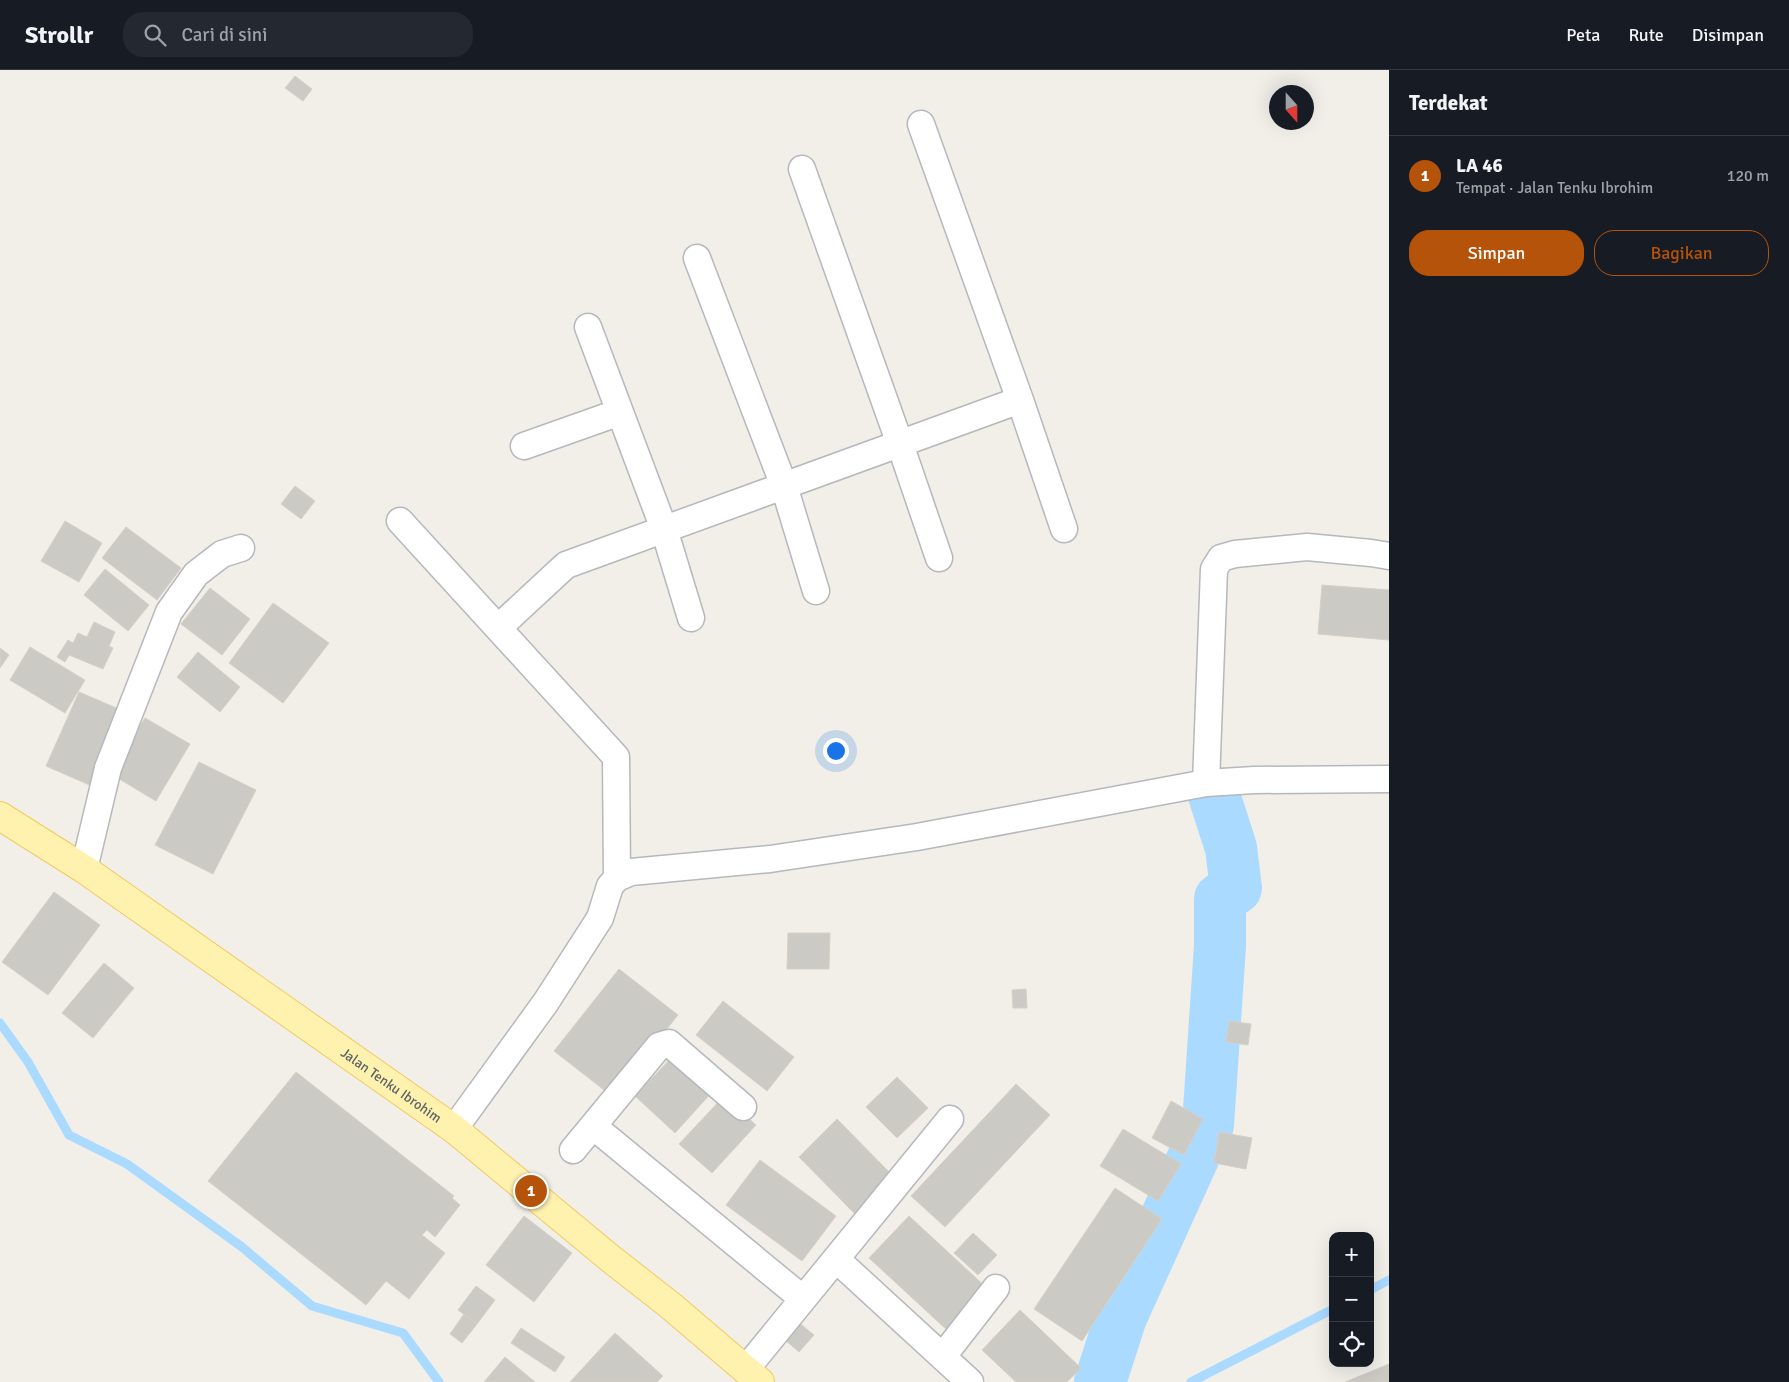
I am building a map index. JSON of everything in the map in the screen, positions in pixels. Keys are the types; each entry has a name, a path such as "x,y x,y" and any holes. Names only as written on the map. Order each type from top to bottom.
{"main road":[{"name":"Jalan Tenku Ibrohim","path":"0,816 84,869 454,1129 672,1306 753,1376"}],"street":[{"path":"921,124 1064,529"},
{"path":"802,169 939,558"},
{"path":"696,258 784,486 816,591"},
{"path":"588,327 664,529 691,618"},
{"path":"498,628 566,565 1020,400"},
{"path":"524,446 620,412"},
{"path":"400,522 616,757 617,878"},
{"path":"1206,782 1214,569 1221,558 1235,554 1307,547 1371,552 1389,556"},
{"path":"84,869 108,768 169,612 196,574 222,554 241,548"},
{"path":"454,1129 505,1060 600,918 610,886 617,878 630,872 770,859 916,837 1206,782 1389,779"},
{"path":"573,1150 659,1046 664,1044 669,1044 743,1106"},
{"path":"753,1376 803,1299 950,1119"},
{"path":"593,1126 803,1299"},
{"path":"836,1259 970,1382"},
{"path":"942,1356 996,1288"}],"building":[{"path":"295,76 312,89 303,101 285,88"},
{"path":"295,486 315,501 301,519 281,504"},
{"path":"65,521 102,543 79,582 41,561"},
{"path":"126,527 181,568 157,600 102,558"},
{"path":"105,569 149,605 128,631 84,595"},
{"path":"1322,585 1389,590 1389,640 1318,634"},
{"path":"210,588 250,619 222,655 181,624"},
{"path":"273,603 329,643 283,703 229,663"},
{"path":"94,622 115,632 109,646 113,648 103,669 69,655 65,662 57,657 68,640 73,643 78,633 87,637"},
{"path":"30,647 85,680 65,713 10,680"},
{"path":"0,648 9,655 0,668"},
{"path":"198,652 240,687 220,712 177,677"},
{"path":"79,692 128,713 94,787 46,766"},
{"path":"145,718 190,744 156,801 111,774"},
{"path":"199,762 256,790 213,874 155,845"},
{"path":"54,892 100,925 48,995 2,962"},
{"path":"788,933 830,933 829,969 787,969"},
{"path":"104,963 134,988 93,1038 62,1013"},
{"path":"619,969 678,1015 613,1097 554,1051"},
{"path":"1026,989 1027,1008 1013,1008 1012,990"},
{"path":"723,1001 794,1057 767,1091 696,1035"},
{"path":"1229,1021 1251,1024 1248,1045 1226,1042"},
{"path":"674,1055 713,1091 675,1133 635,1096"},
{"path":"296,1072 454,1196 452,1198 460,1205 435,1237 427,1230 422,1235 445,1253 409,1299 386,1281 366,1305 208,1181"},
{"path":"897,1077 928,1108 897,1138 866,1107"},
{"path":"1016,1084 1050,1115 945,1227 911,1196"},
{"path":"724,1096 756,1125 712,1173 679,1144"},
{"path":"1171,1101 1203,1119 1184,1155 1152,1138"},
{"path":"837,1119 894,1177 856,1215 799,1157"},
{"path":"1123,1129 1181,1164 1158,1201 1100,1166"},
{"path":"1219,1132 1252,1138 1246,1169 1214,1163"},
{"path":"760,1160 836,1216 802,1261 726,1205"},
{"path":"1115,1188 1162,1219 1082,1341 1034,1309"},
{"path":"524,1216 572,1253 534,1302 486,1265"},
{"path":"909,1216 988,1289 948,1331 869,1258"},
{"path":"973,1233 997,1255 978,1275 954,1253"},
{"path":"476,1286 495,1300 477,1324 458,1310"},
{"path":"1020,1310 1081,1368 1067,1382 1016,1382 982,1350"},
{"path":"464,1314 477,1324 462,1343 450,1334"},
{"path":"792,1317 814,1335 799,1352 778,1334"},
{"path":"521,1328 565,1357 555,1372 511,1343"},
{"path":"615,1333 663,1376 657,1382 570,1382"},
{"path":"505,1357 535,1382 484,1382"},
{"path":"1389,1364 1389,1382 1345,1382"}],"waterway":[{"path":"1100,1382 1121,1317 1208,1125 1220,946 1220,899 1236,888 1231,848 1214,795"},
{"path":"0,1023 28,1062 69,1135 127,1164 242,1247 312,1306 403,1333 439,1382"},
{"path":"1374,1288 1389,1280"},
{"path":"1191,1382 1329,1311"}],"place":[{"name":"LA 46","path":"531,1191"}]}
